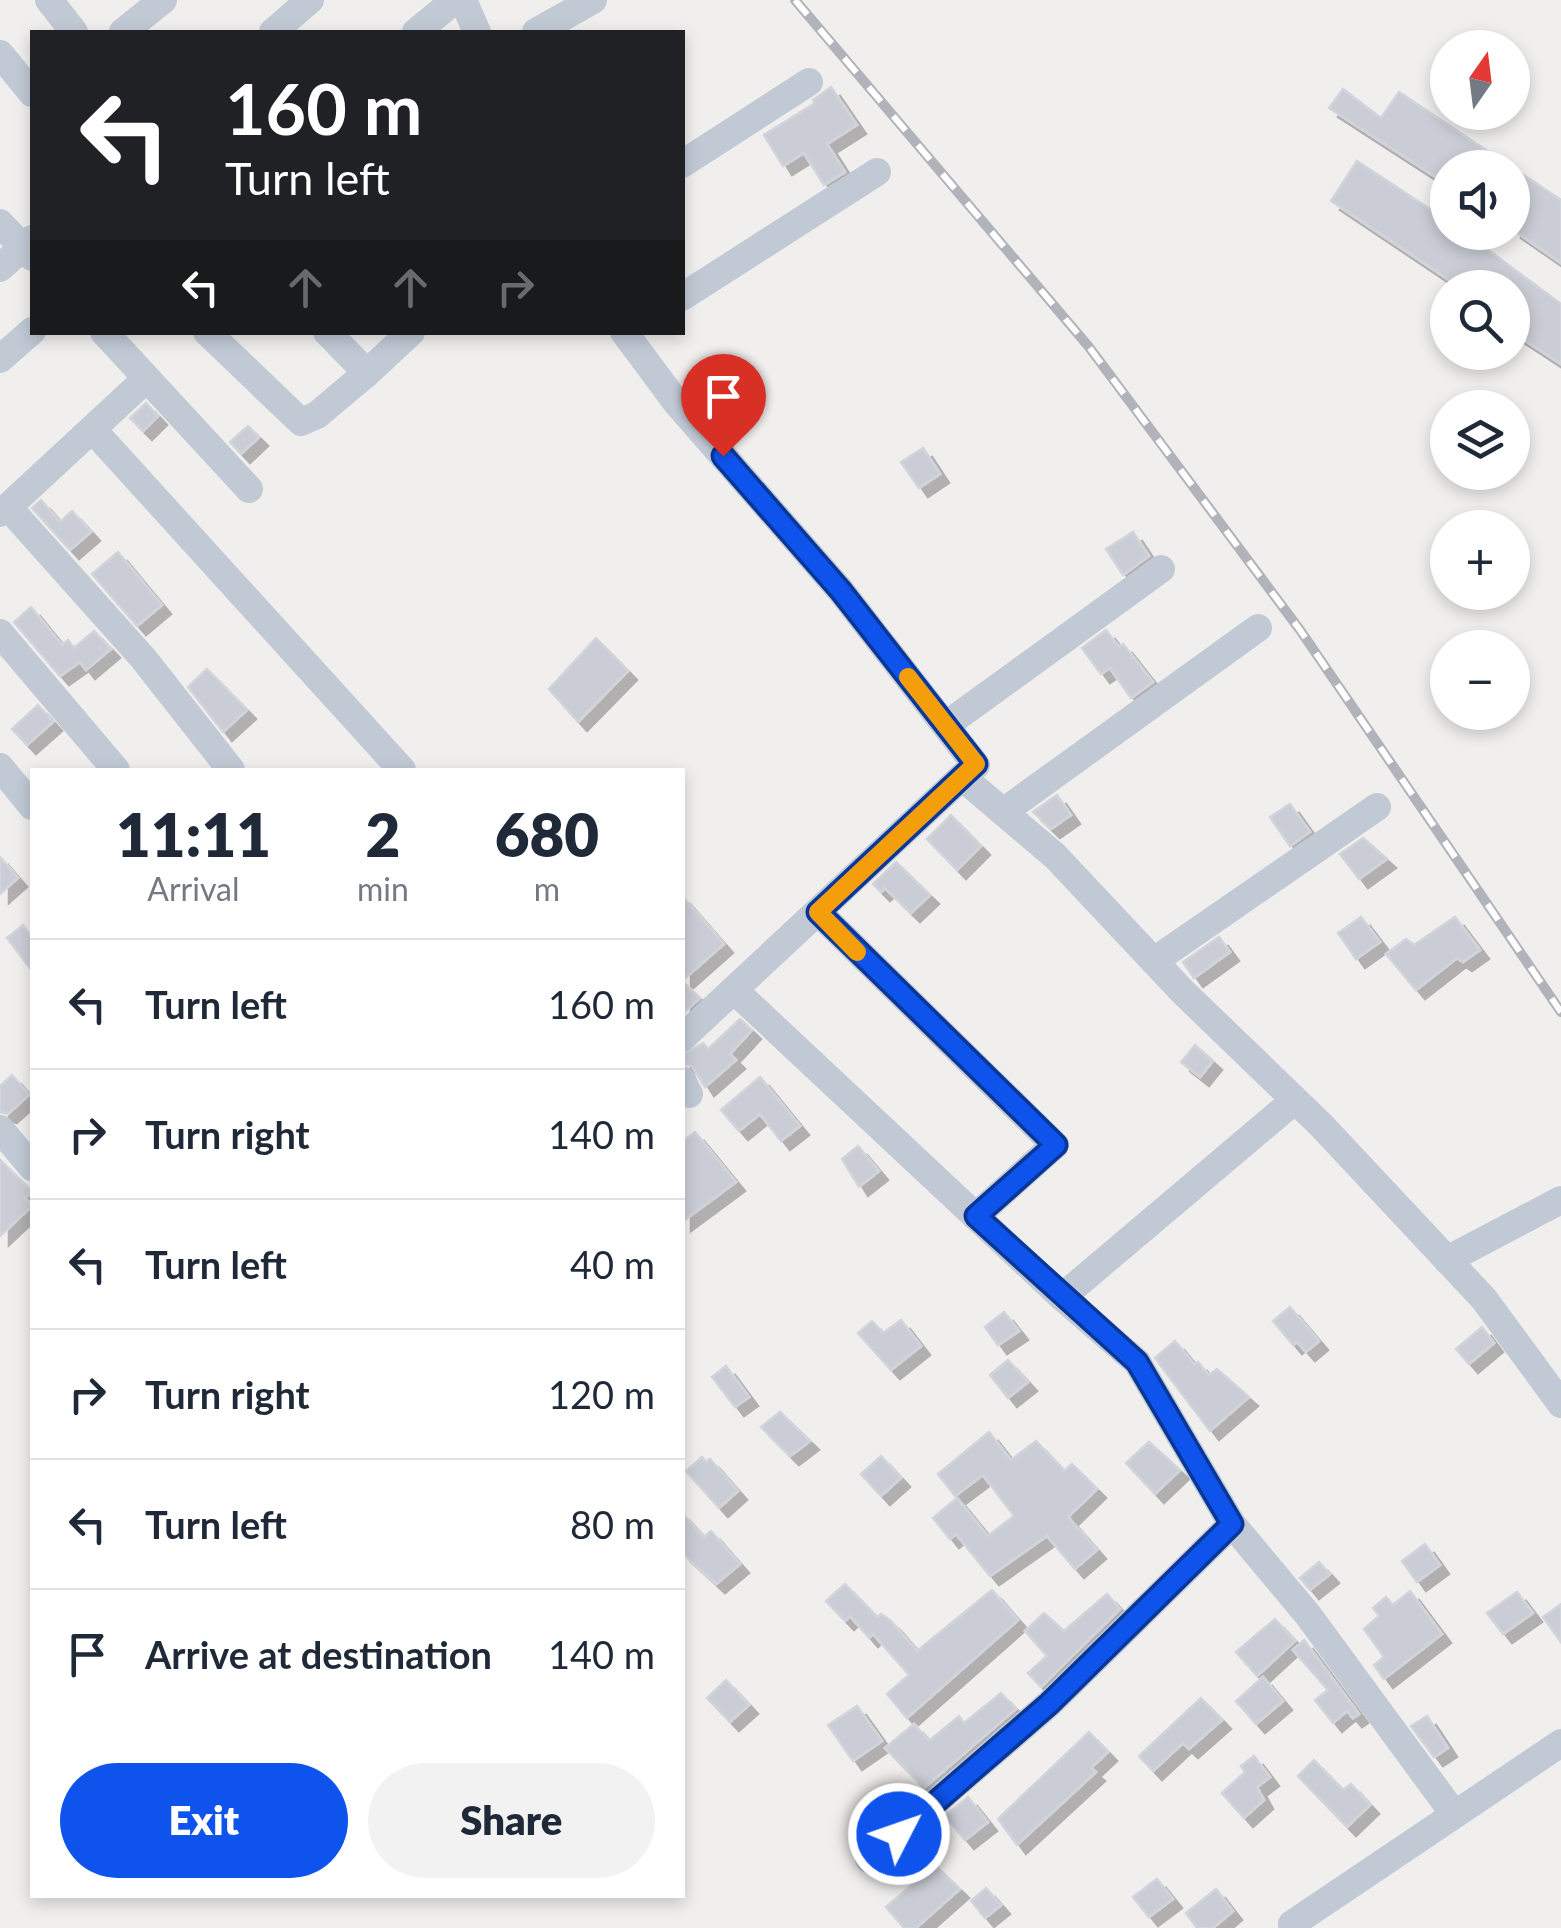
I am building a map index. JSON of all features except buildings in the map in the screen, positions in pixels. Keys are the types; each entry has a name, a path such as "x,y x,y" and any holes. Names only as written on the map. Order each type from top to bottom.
{"street":[{"path":"49,0 72,30"},
{"path":"126,30 163,0"},
{"path":"275,30 310,0"},
{"path":"418,30 454,0"},
{"path":"462,0 476,30"},
{"path":"540,30 593,0"},
{"path":"0,54 30,91"},
{"path":"685,162 809,82"},
{"path":"685,295 877,172"},
{"path":"0,223 30,247 0,268"},
{"path":"0,360 30,333"},
{"path":"107,335 249,488"},
{"path":"209,335 301,422 317,415 407,335"},
{"path":"330,335 366,372"},
{"path":"626,335 676,402 841,591 976,764 685,1035"},
{"path":"146,379 4,510 143,658 229,768"},
{"path":"93,430 400,768"},
{"path":"946,725 1162,570"},
{"path":"1003,812 1258,628"},
{"path":"0,633 114,768"},
{"path":"0,768 30,804"},
{"path":"962,777 1055,856 1154,961 1295,1100 1484,1299 1561,1404"},
{"path":"1154,961 1377,807"},
{"path":"818,912 1056,1145 976,1216"},
{"path":"734,990 1137,1362 1232,1524 1308,1615 1454,1814"},
{"path":"1062,1296 1295,1100"},
{"path":"0,1129 30,1165"},
{"path":"1447,1260 1561,1200"},
{"path":"869,1860 1049,1704 1232,1524"},
{"path":"1292,1924 1561,1743"}],"railway":[{"path":"795,0 1089,347 1300,630 1561,1012"}],"slow traffic":[{"path":"857,952 818,912 976,764 908,677"}],"route":[{"path":"723,456 841,591 976,764 818,912 935,1031 1056,1145 976,1216 1137,1362 1232,1524 1049,1704 899,1834"}]}
